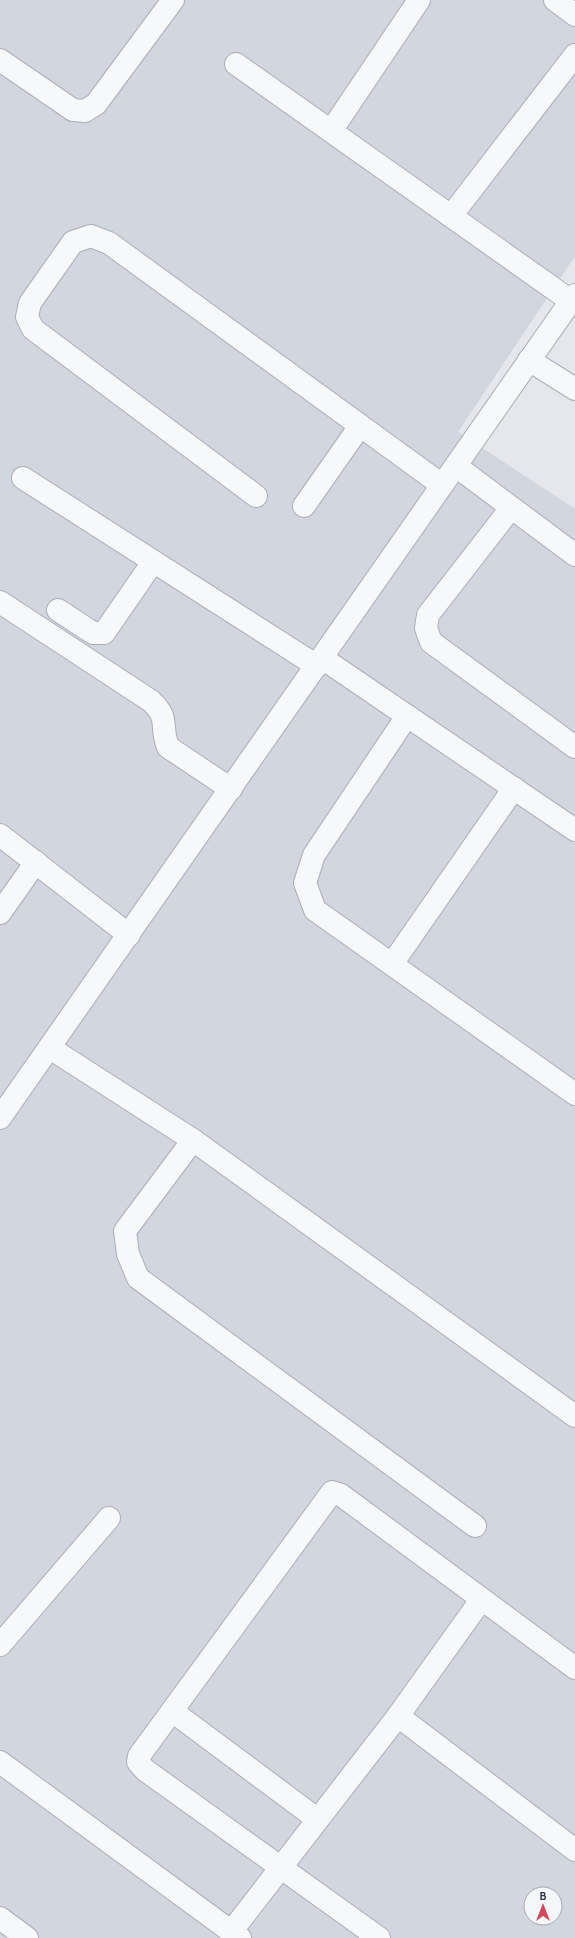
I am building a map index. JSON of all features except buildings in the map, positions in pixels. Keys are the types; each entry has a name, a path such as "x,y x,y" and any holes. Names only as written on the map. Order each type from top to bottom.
{"street":[{"path":"0,60 74,110 85,111 96,104 173,0"},
{"path":"331,131 419,0"},
{"path":"555,0 575,14"},
{"path":"451,216 575,55"},
{"path":"0,1118 573,298 451,216 236,64"},
{"path":"256,496 33,329 27,317 30,303 72,242 91,236 109,243 442,485"},
{"path":"529,360 575,389"},
{"path":"304,506 360,426"},
{"path":"456,466 575,555"},
{"path":"23,478 153,562 408,716 575,830"},
{"path":"511,508 428,614 426,628 431,642 575,747"},
{"path":"58,610 92,633 104,633 153,562"},
{"path":"0,602 151,700 162,711 164,724 163,736 168,747 231,789"},
{"path":"408,716 314,855 305,883 315,910 575,1094"},
{"path":"392,964 514,788"},
{"path":"0,835 129,935"},
{"path":"0,913 36,862"},
{"path":"50,1048 192,1140 575,1416"},
{"path":"192,1140 125,1231 128,1254 138,1278 475,1526"},
{"path":"379,1938 145,1770 138,1762 139,1756 332,1492 341,1495 481,1600 575,1668"},
{"path":"0,1645 109,1518"},
{"path":"0,1762 235,1935 280,1868 398,1716 481,1600"},
{"path":"172,1711 318,1820"},
{"path":"398,1716 575,1850"},
{"path":"0,1918 27,1938"}],"shaded area":[{"path":"0,0 575,0 575,256 458,432 575,509 575,1938 0,1938"}]}
